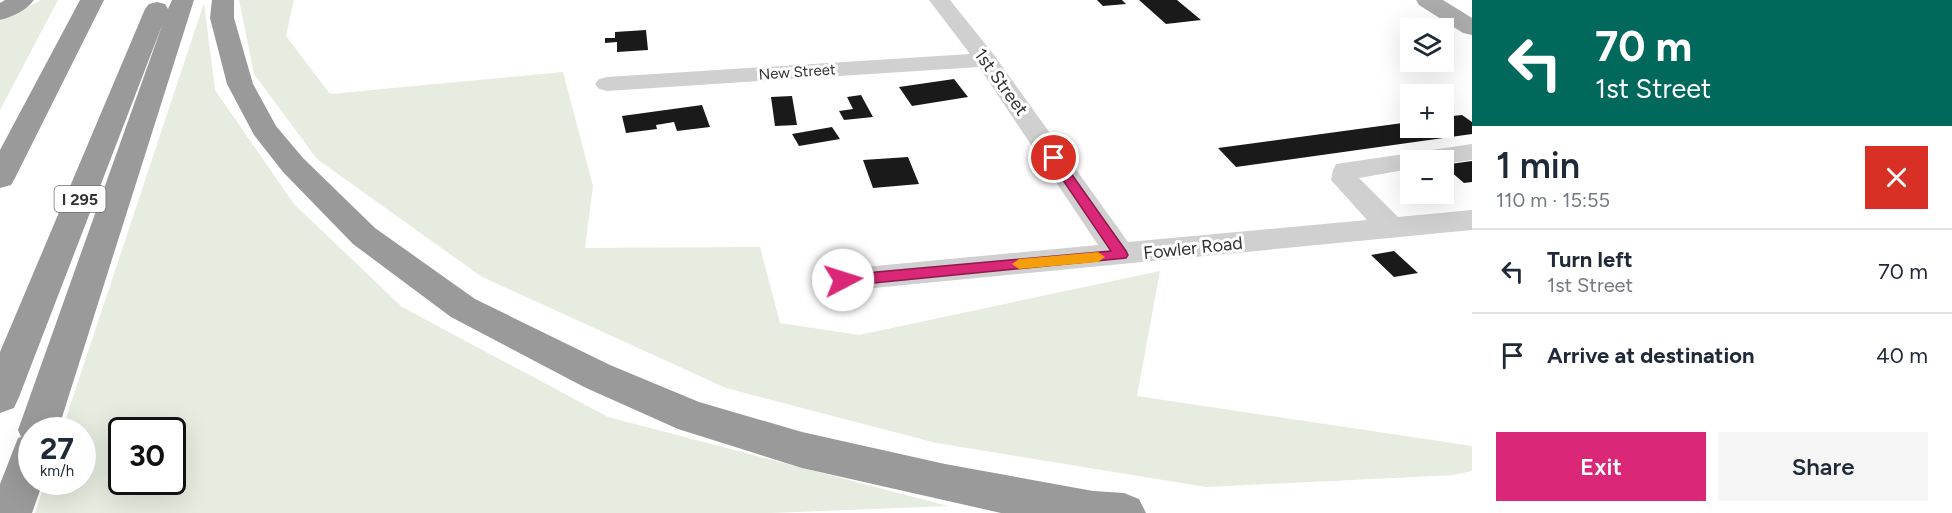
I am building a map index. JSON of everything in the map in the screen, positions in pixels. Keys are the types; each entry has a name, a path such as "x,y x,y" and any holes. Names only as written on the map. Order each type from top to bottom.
{"highway":[{"path":"0,13 22,0"},
{"path":"0,178 92,0"},
{"name":"I 295","path":"0,397 160,0"},
{"path":"42,417 183,0"},
{"path":"224,0 222,18 240,84 264,129 293,165 364,236 464,308 597,376 692,417 802,450 945,483 1093,511 1124,513"},
{"path":"11,513 18,492"}],"main road":[{"path":"1427,0 1472,28"}],"street":[{"name":"1st Street","path":"939,0 986,60 1121,255"},
{"name":"New Street","path":"607,84 986,60"},
{"path":"1454,155 1472,152"},
{"path":"1392,228 1345,180 1346,170 1400,163"},
{"name":"Fowler Road","path":"843,280 1472,220"}],"shaded area":[{"path":"41,0 58,0 0,110 0,21"},
{"path":"239,0 294,0 286,36 330,94 563,72 593,186 585,248 760,247 780,323 859,335 1160,271 1137,396 1472,446 1472,471 1454,475 1206,487 936,443 726,388 482,277 317,159 254,74"},
{"path":"204,3 215,90 294,204 402,307 608,417 948,506 772,513 35,513 41,495 96,495 96,417 66,417"}],"building":[{"path":"1097,0 1122,0 1126,4 1103,6"},
{"path":"1139,0 1177,0 1201,20 1166,24"},
{"path":"646,30 648,50 617,52 617,42 605,43 605,38 615,38 615,32"},
{"path":"954,79 968,97 912,106 899,87"},
{"path":"861,95 873,117 844,120 839,111 853,109 847,97"},
{"path":"792,96 797,125 775,126 771,97"},
{"path":"702,105 710,127 677,131 674,122 656,125 657,129 626,133 622,116"},
{"path":"1462,115 1472,122 1472,134 1454,137 1454,116"},
{"path":"1400,123 1400,138 1443,138 1236,167 1218,148"},
{"path":"832,127 840,139 799,146 792,134"},
{"path":"908,157 919,184 873,188 863,160"},
{"path":"1472,161 1472,182 1464,183 1454,174 1454,163"},
{"path":"1394,251 1418,273 1394,277 1371,255"}],"slow traffic":[{"path":"1019,264 1098,257"}],"route":[{"path":"843,280 1121,255 1054,158"}]}
